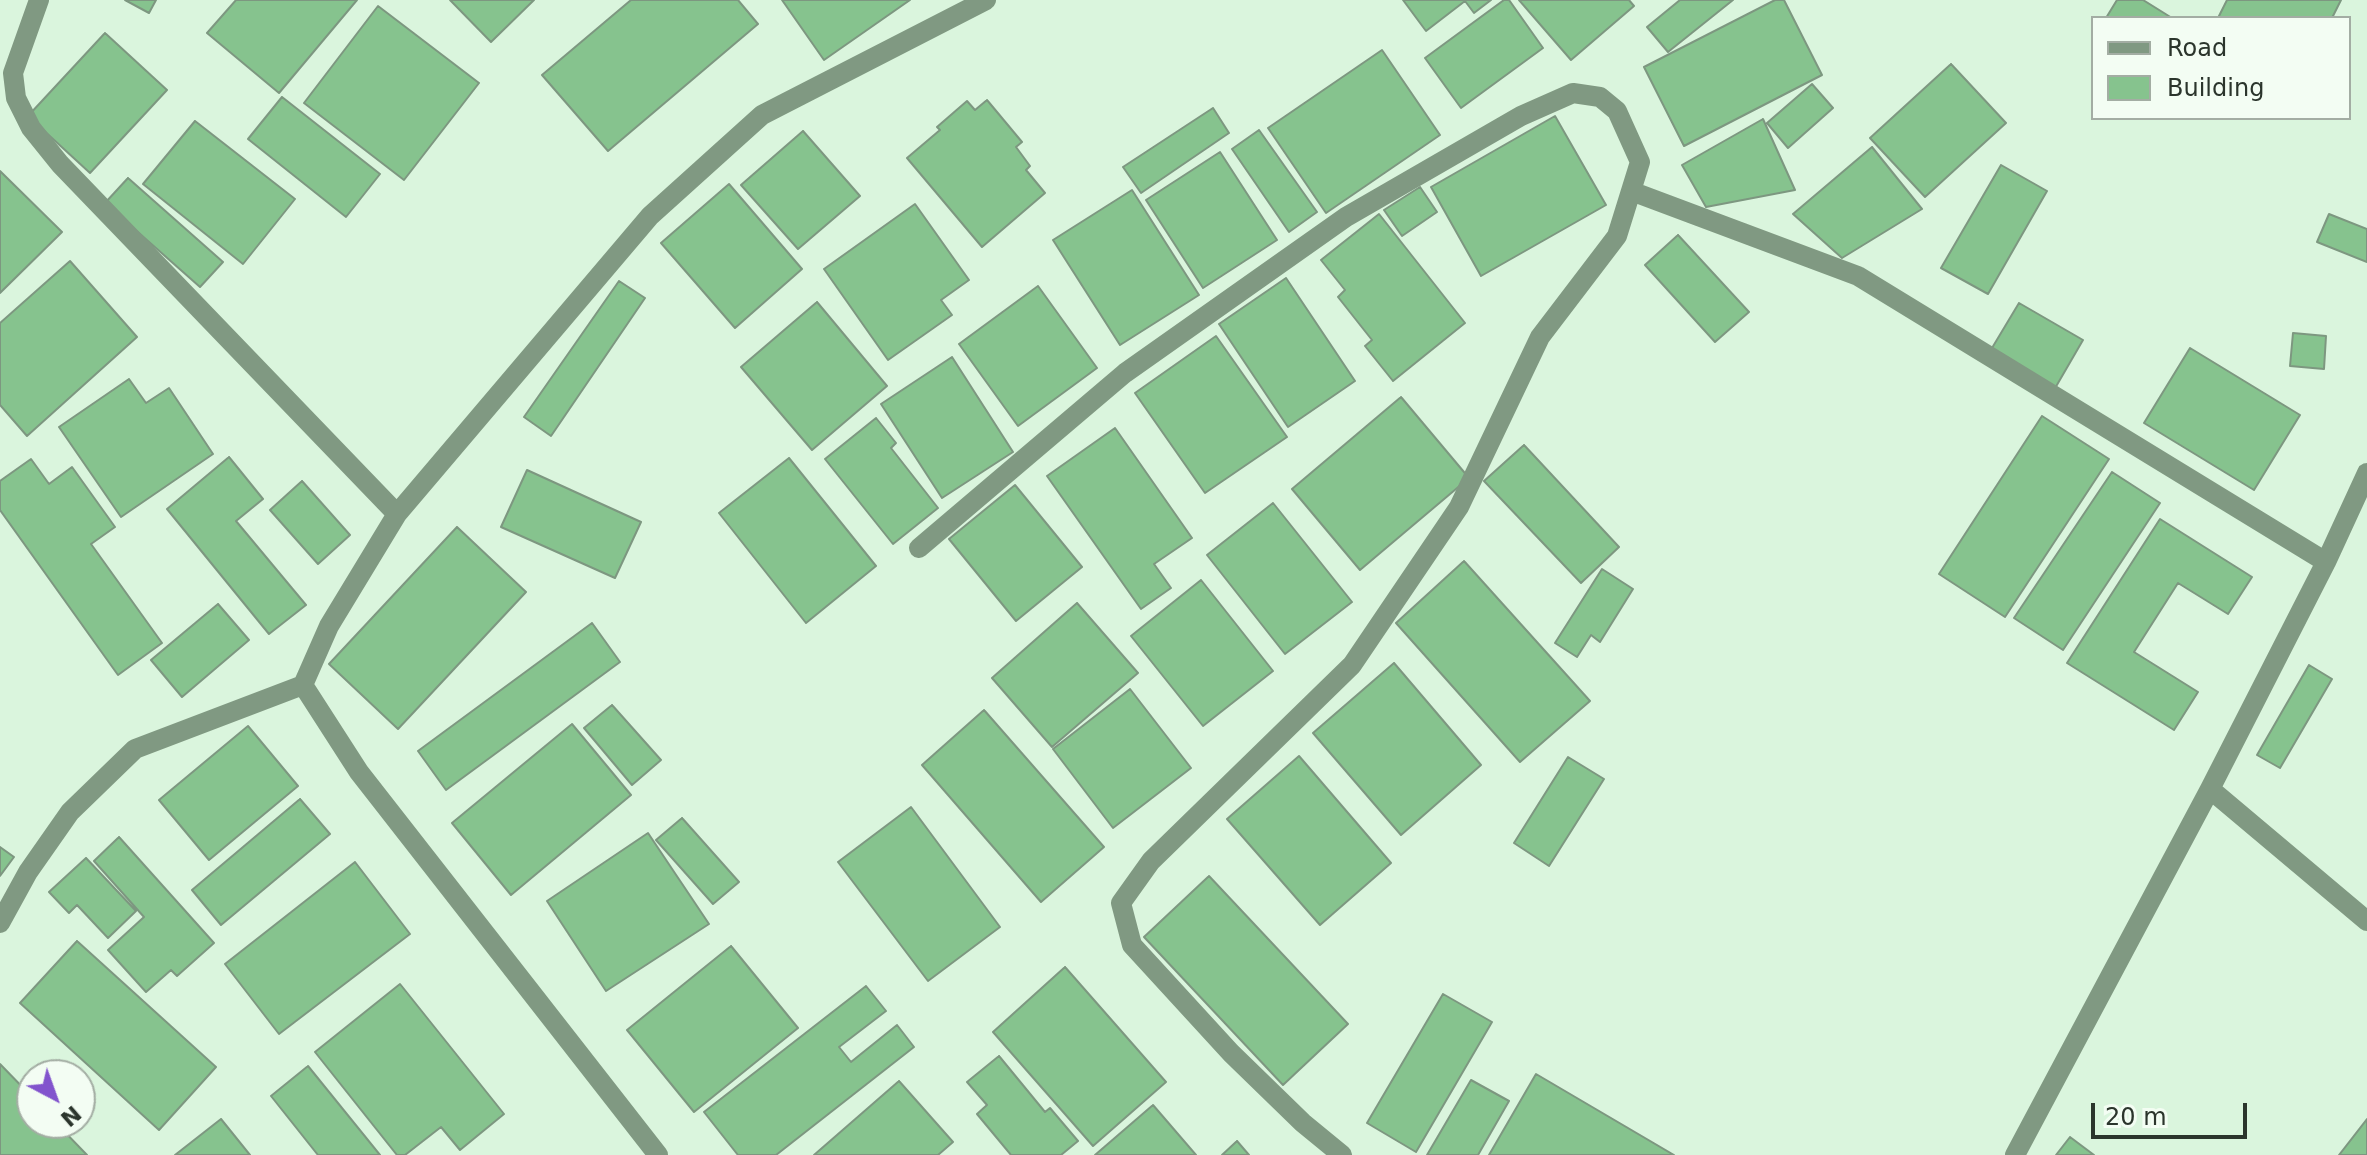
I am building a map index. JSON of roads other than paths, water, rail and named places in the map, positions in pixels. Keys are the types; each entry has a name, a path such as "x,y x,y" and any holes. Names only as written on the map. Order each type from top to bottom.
{"street":[{"path":"39,0 13,73 16,98 31,128 71,176 397,514"},
{"path":"0,923 28,872 70,812 135,749 303,685 329,626 397,514 650,216 762,115 986,0"},
{"path":"919,548 1125,373 1346,217 1521,116 1573,93 1600,97 1617,111 1640,162 1617,236 1540,337 1459,507 1352,665 1151,861 1121,903 1132,945 1231,1053 1303,1123 1342,1155"},
{"path":"1631,191 1858,276 2326,562"},
{"path":"2015,1155 2210,789 2326,562 2367,473"},
{"path":"303,685 359,772 658,1155"},
{"path":"2210,789 2367,921"}]}
